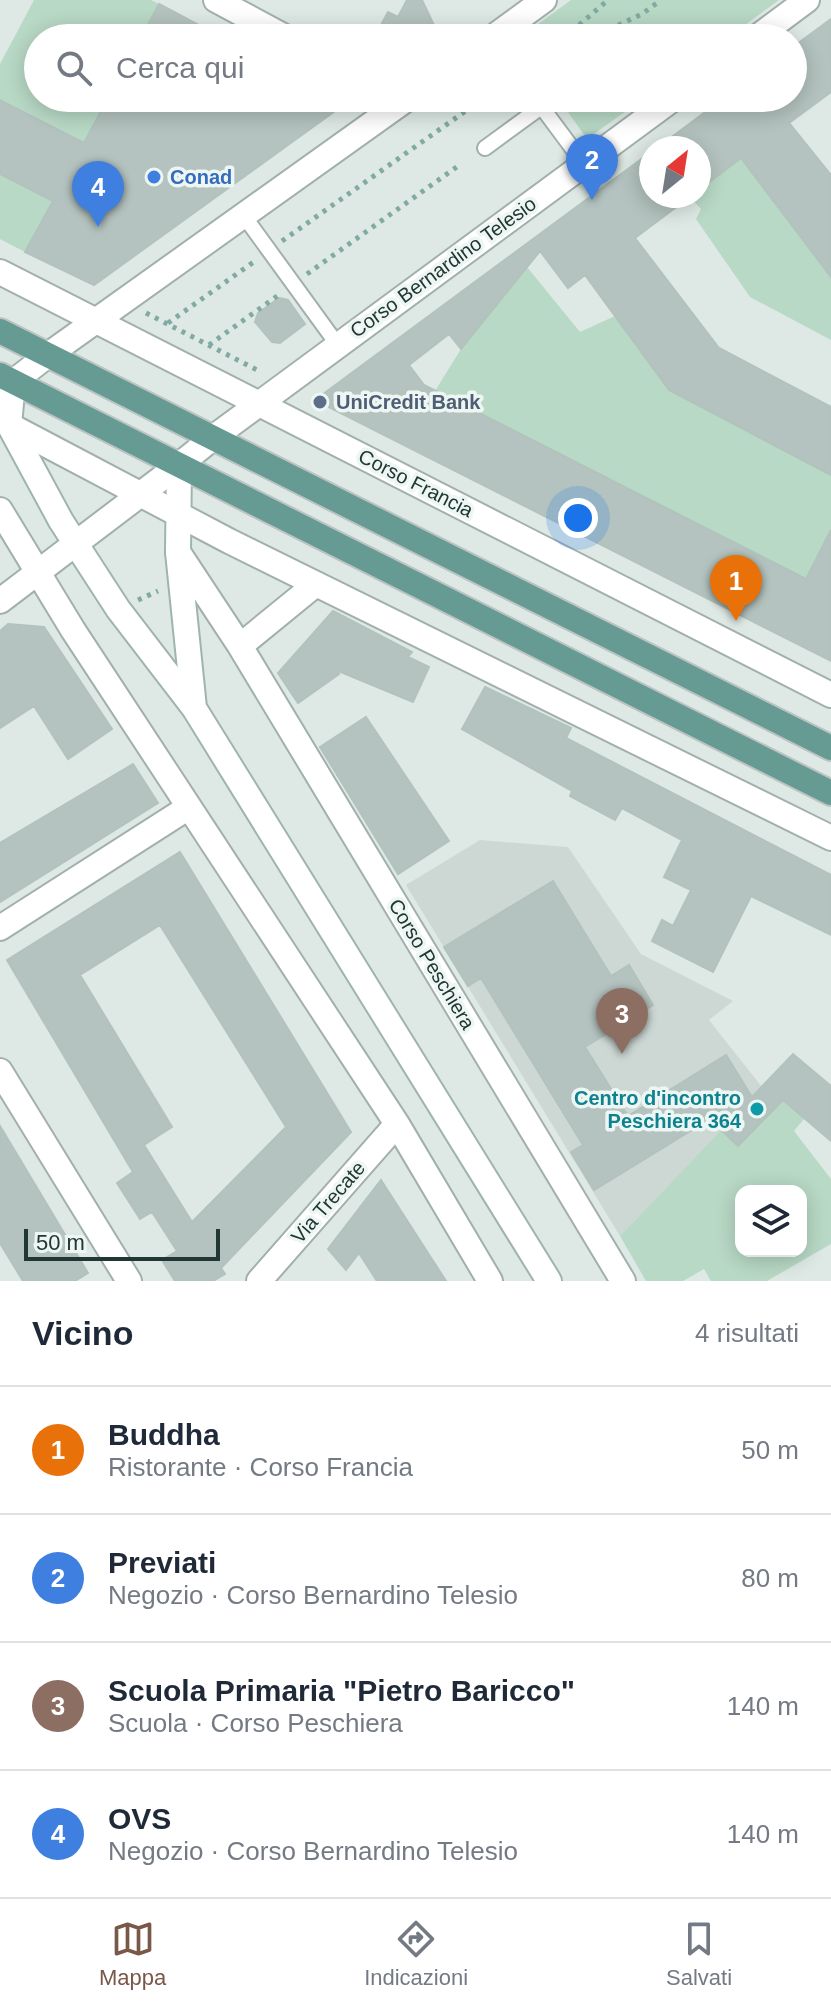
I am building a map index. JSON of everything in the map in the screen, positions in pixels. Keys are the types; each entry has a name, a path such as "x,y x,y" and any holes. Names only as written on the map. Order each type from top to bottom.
{"main road":[{"path":"0,331 831,748"},
{"path":"4,384 179,465 831,793"}],"street":[{"path":"216,0 261,24"},
{"path":"511,24 544,0"},
{"path":"775,24 807,0"},
{"path":"385,112 244,216 4,384 9,425 76,544 118,609 194,708 549,1281"},
{"name":"Corso Bernardino Telesio","path":"214,437 655,112"},
{"name":"Corso Francia","path":"0,272 831,695"},
{"path":"9,425 176,514 831,838"},
{"path":"0,601 214,437"},
{"path":"179,465 176,514 178,552 194,708"},
{"path":"0,510 37,573 397,1124 490,1281"},
{"name":"Corso Peschiera","path":"178,552 240,646 623,1281"},
{"path":"240,646 316,584"},
{"path":"0,928 189,807"},
{"path":"0,1071 129,1281"},
{"name":"Via Trecate","path":"259,1281 397,1124"}],"lane":[{"path":"485,148 526,112"},
{"path":"545,112 584,164"},
{"path":"244,216 337,344"}],"path":[{"path":"580,24 608,0"},
{"path":"621,24 661,0"},
{"path":"168,323 464,112"},
{"path":"209,345 458,166"}],"shaded area":[{"path":"480,840 568,847 641,954 733,1001 709,1020 762,1087 620,1236 406,885"}],"green space":[{"path":"34,0 151,0 159,4 148,24 24,24 24,112 100,112 25,252 0,239 0,64"},
{"path":"571,0 779,0 746,24 538,24"},
{"path":"568,112 625,112 587,139"},
{"path":"741,158 824,269 831,272 831,340 750,297 696,219 700,208 711,208 711,181"},
{"path":"527,267 580,332 615,316 669,390 831,475 831,530 806,579 435,391 461,349"},
{"path":"783,1100 804,1119 794,1131 831,1179 831,1244 767,1281 711,1281 704,1269 683,1281 646,1281 620,1236 721,1130"}],"building":[{"path":"407,0 422,0 433,24 382,24 388,12 398,17"},
{"path":"159,4 197,24 148,24"},
{"path":"831,19 831,92 807,110 807,37"},
{"name":"Conad","path":"0,100 84,143 101,112 334,112 94,285 25,252 53,201 0,174"},
{"path":"705,112 804,112 789,123 831,175 831,277 741,158 711,181 711,136 673,136"},
{"path":"639,161 639,208 675,208 635,238 719,348 831,407 831,475 669,390 585,275 568,288 540,251 461,349 449,334 409,365 424,385 806,579 831,530 831,661 315,400"},
{"path":"279,298 288,300 305,324 280,343 272,342 255,322 258,313"},
{"path":"333,611 412,652 408,657 429,667 413,702 336,670 339,674 298,703 278,673"},
{"path":"8,624 44,627 112,729 68,759 34,706 0,728 0,631"},
{"path":"485,687 571,728 566,738 831,875 831,935 751,896 713,972 652,941 662,920 673,926 691,890 664,877 682,840 622,808 615,820 570,796 572,791 462,729"},
{"path":"366,717 449,841 398,874 320,747"},
{"path":"133,764 158,803 0,902 0,843"},
{"path":"180,852 351,1132 221,1268 225,1274 213,1281 175,1281 162,1260 177,1251 152,1212 140,1219 117,1183 133,1172 7,960","holes":["160,925 286,1127 192,1222 144,1145 172,1127 80,975"]},
{"path":"553,881 611,976 629,965 653,1005 585,1047 628,1116 726,1055 752,1097 793,1054 831,1086 831,1141 783,1100 738,1146 710,1119 594,1190 571,1152 583,1145 481,978 468,986 444,947"},
{"path":"0,1126 88,1273 75,1281 23,1281 0,1243"},
{"path":"381,1180 446,1281 377,1281 359,1253 346,1270 328,1249"}],"place":[{"name":"Conad","path":"154,177"},
{"name":"Previati","path":"592,200"},
{"name":"OVS","path":"98,227"},
{"name":"UniCredit Bank","path":"320,402"},
{"name":"Buddha","path":"736,621"},
{"name":"Scuola Primaria \"Pietro Baricco\"","path":"622,1054"},
{"name":"Centro d'incontro Peschiera 364","path":"757,1109"}]}
